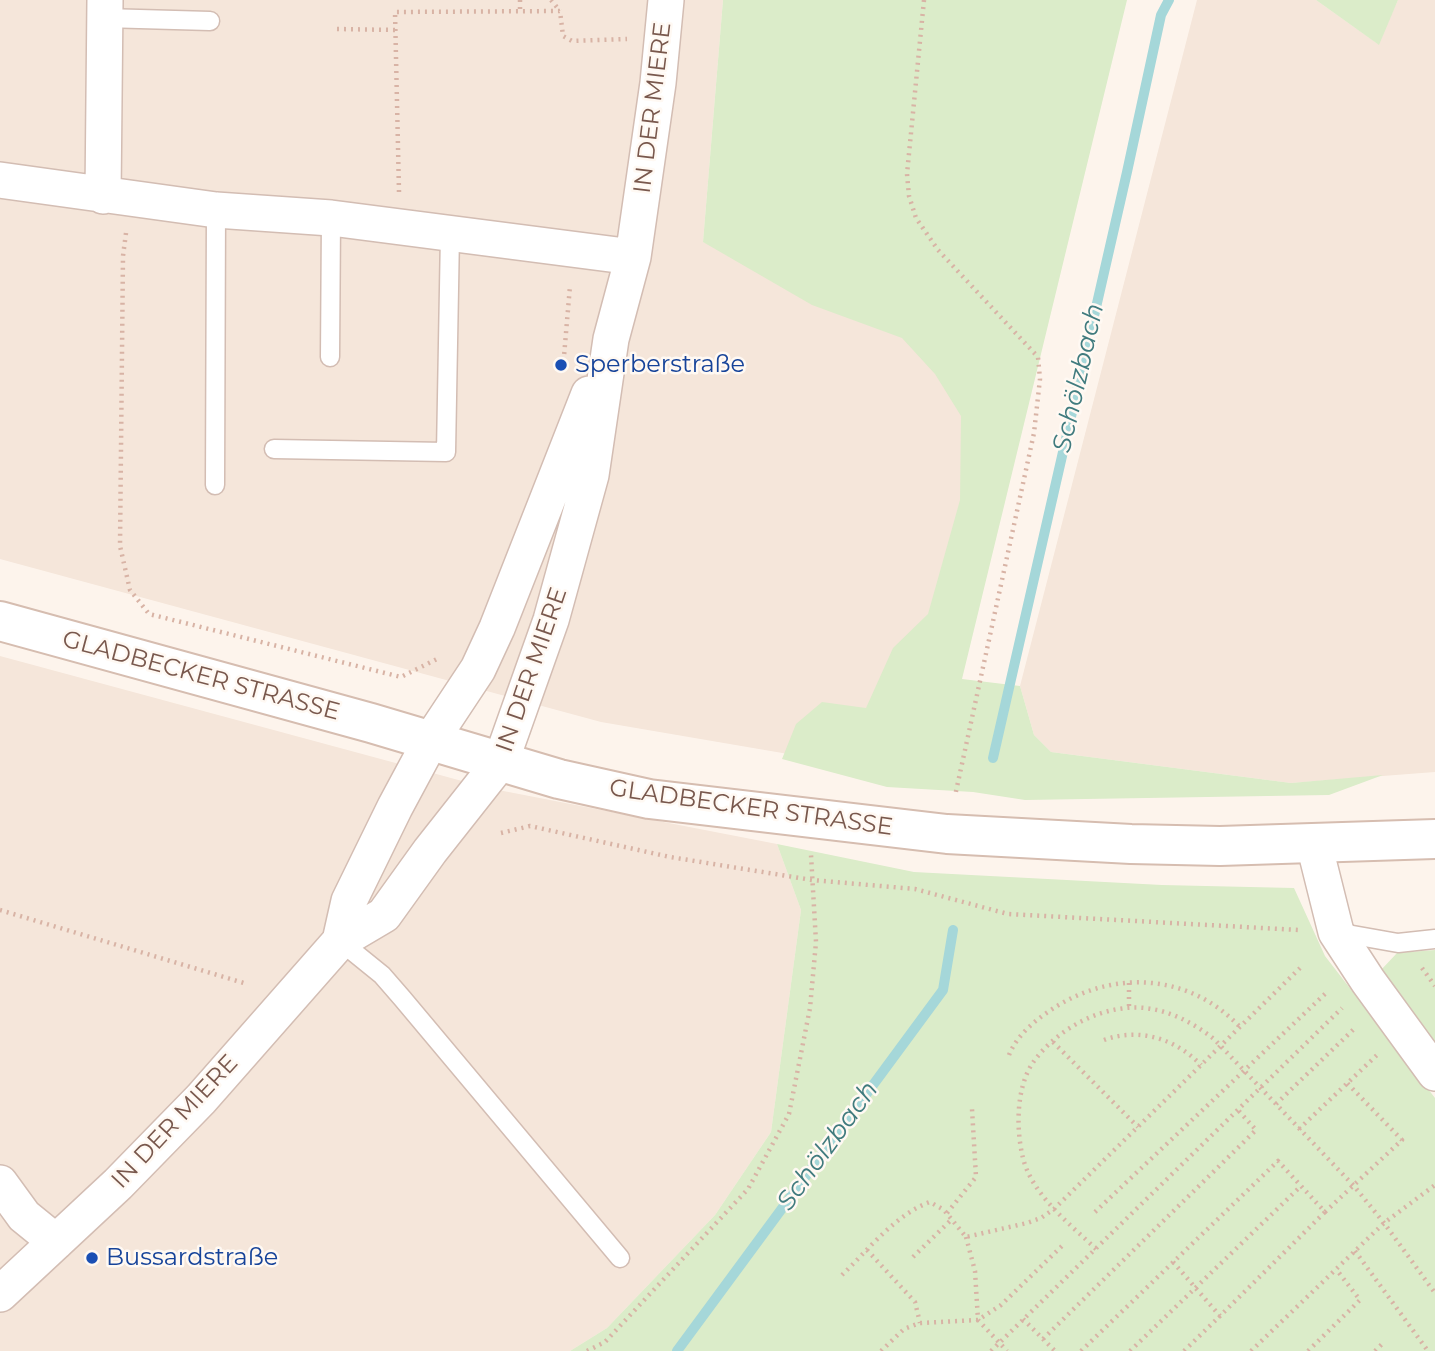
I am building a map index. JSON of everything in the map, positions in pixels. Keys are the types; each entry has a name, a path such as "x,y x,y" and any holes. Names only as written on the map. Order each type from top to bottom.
{"main road":[{"name":"GLADBECKER STRASSE","path":"0,621 431,740 558,779 649,799 947,834 1131,844 1220,846 1435,839"}],"street":[{"name":"IN DER MIERE","path":"340,941 349,901 431,740 478,669 497,628 611,339 633,257 666,0"},
{"path":"105,9 114,197"},
{"path":"0,180 216,210 331,218 633,257"},
{"name":"IN DER MIERE","path":"0,1294 118,1184 201,1099 340,941 384,915 501,761 551,620 591,475 611,339"},
{"path":"1314,844 1336,932 1435,1073"},
{"path":"0,1183 24,1216 55,1242"}],"lane":[{"path":"105,9 210,21"},
{"path":"215,485 216,210"},
{"path":"330,357 331,218"},
{"path":"274,449 446,452 450,234"},
{"path":"1336,932 1398,943 1435,939"},
{"path":"340,941 382,975 620,1258"}],"path":[{"path":"520,0 520,12"},
{"path":"551,0 560,11 563,36 572,41 663,38"},
{"path":"924,0 907,174 909,196 916,218 938,250 1038,357 1040,379 1034,433 947,834"},
{"path":"399,228 396,12 560,11"},
{"path":"337,30 396,30"},
{"path":"114,197 123,256 120,546 130,590 149,614 401,677"},
{"path":"501,833 530,826 670,857 812,880 915,889 1008,914 1336,932"},
{"path":"587,1351 606,1342 748,1189 789,1114 810,1008 816,942 812,880"},
{"path":"0,910 244,983"},
{"path":"965,1237 1034,1221 1054,1209 1300,968"},
{"path":"1422,968 1435,986"},
{"path":"1009,1055 1025,1031 1048,1011 1092,989 1129,983 1149,981 1191,992 1226,1013 1240,1027"},
{"path":"1129,983 1129,1008"},
{"path":"1095,1212 1327,992"},
{"path":"990,1351 1342,1008"},
{"path":"1096,1249 1054,1209 1036,1185 1023,1160 1019,1133 1020,1108 1031,1066 1053,1042 1086,1019 1111,1010 1154,1009 1196,1026 1221,1046 1354,1186 1435,1293"},
{"path":"1276,1104 1357,1026"},
{"path":"1104,1040 1126,1035 1157,1038 1178,1045 1201,1065"},
{"path":"1053,1042 1138,1127"},
{"path":"1299,1129 1379,1052"},
{"path":"1184,1351 1402,1140 1347,1083"},
{"path":"947,1213 976,1177 972,1109"},
{"path":"1043,1339 1256,1130 1238,1110"},
{"path":"1081,1351 1278,1161 1325,1212"},
{"path":"1251,1351 1384,1223 1435,1185"},
{"path":"1130,1351 1301,1186"},
{"path":"842,1275 891,1227 919,1205 930,1202 947,1213 965,1237 975,1271 978,1320 1007,1351"},
{"path":"913,1257 953,1219"},
{"path":"881,1351 904,1329 920,1323 978,1320 1001,1305 1062,1246"},
{"path":"867,1251 915,1302 920,1323"},
{"path":"1355,1251 1429,1351"},
{"path":"1173,1262 1220,1316"},
{"path":"1308,1351 1360,1300 1336,1269"},
{"path":"1023,1319 1055,1351"},
{"path":"1375,1351 1383,1343"}],"shaded area":[{"path":"0,0 723,0 703,242 1005,315 911,775 601,722 0,559"},
{"path":"1197,0 1316,0 1378,44 1398,0 1435,0 1435,772 1291,783 1051,752 1034,735 1020,686"},
{"path":"0,656 488,788 777,844 801,910 771,1132 715,1215 607,1328 570,1351 0,1351"}],"green space":[{"path":"723,0 1127,0 962,679 1020,686 1034,735 1051,752 1291,783 1383,775 1329,795 1025,800 973,792 887,787 782,759 796,724 822,702 866,708 893,648 928,614 960,500 961,416 935,374 902,338 812,305 703,242"},
{"path":"1316,0 1398,0 1379,45"},
{"path":"777,844 914,872 1162,885 1294,888 1325,956 1435,1098 1435,1351 570,1351 607,1328 715,1215 771,1132 801,910"},
{"path":"1435,950 1435,1042 1381,970 1397,953"}],"waterway":[{"name":"Schölzbach","path":"993,758 1161,15 1169,0"},
{"name":"Schölzbach","path":"677,1351 943,990 953,930"}],"place":[{"name":"Sperberstraße","path":"561,365"},
{"name":"Bussardstraße","path":"92,1258"}]}
